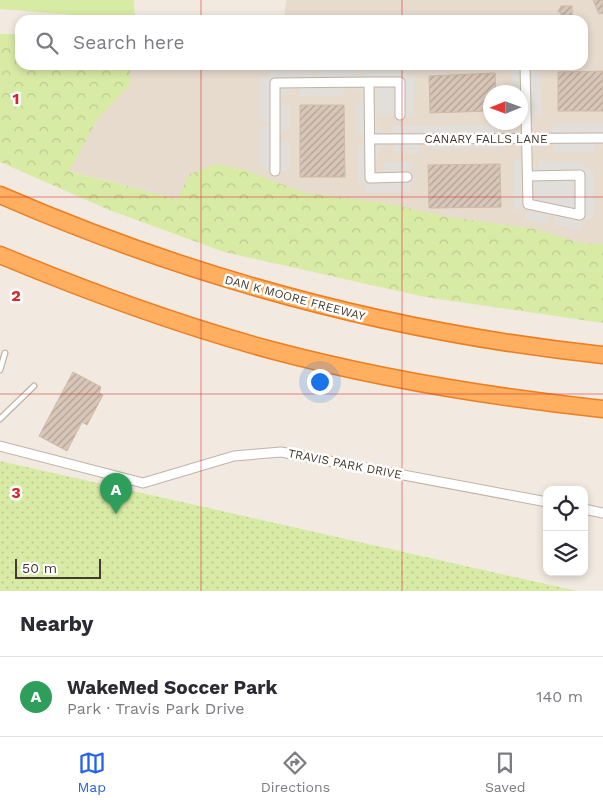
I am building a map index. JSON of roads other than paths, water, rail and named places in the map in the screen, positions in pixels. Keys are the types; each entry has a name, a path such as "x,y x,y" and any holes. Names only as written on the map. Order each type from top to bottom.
{"highway":[{"name":"DAN K MOORE FREEWAY","path":"0,195 81,230 206,274 290,298 427,329 499,342 603,355"},
{"path":"0,255 122,303 272,350 403,380 496,396 603,409"}],"street":[{"path":"525,70 528,204 580,215 580,175 528,176"},
{"path":"369,82 370,178 407,177"},
{"path":"275,171 275,83 400,82 400,115"},
{"name":"CANARY FALLS LANE","path":"370,139 603,138"},
{"name":"TRAVIS PARK DRIVE","path":"0,446 143,483 234,456 281,452 543,501"},
{"path":"588,510 603,513"}],"lane":[{"path":"0,370 5,353"},
{"path":"0,419 34,386"}],"place":[{"name":"WakeMed Soccer Park","path":"116,514"}]}
